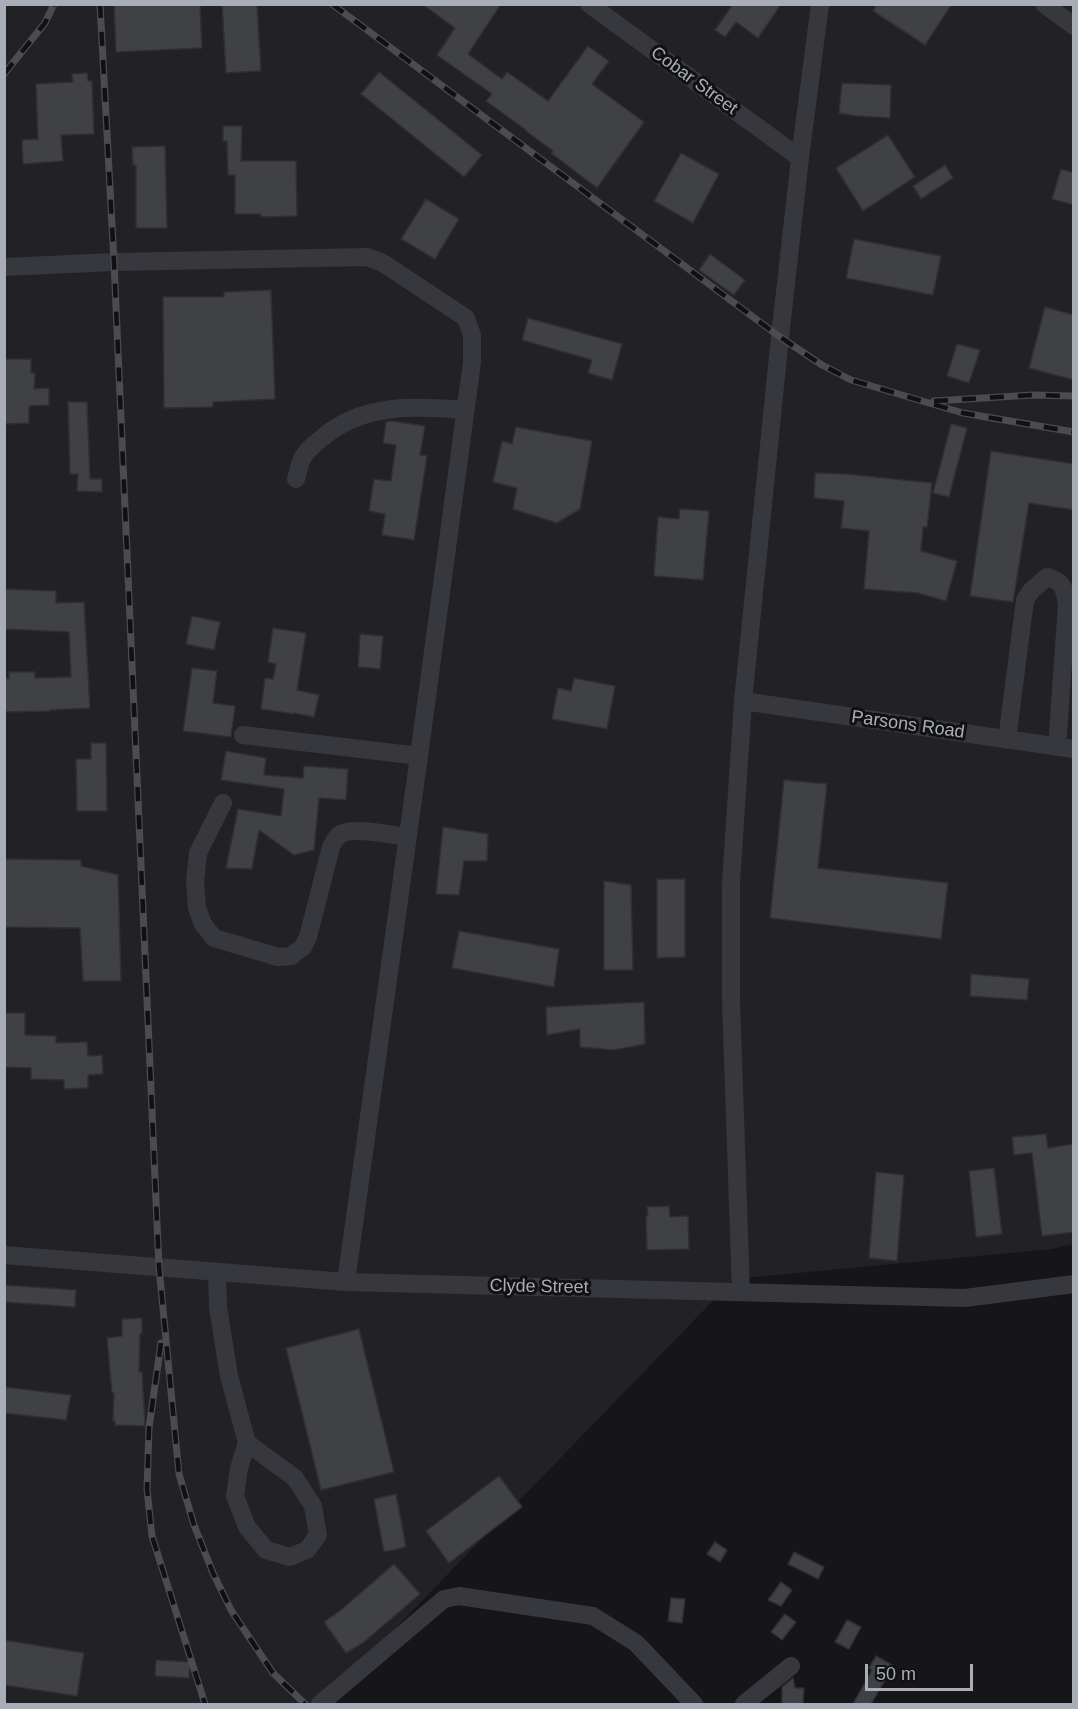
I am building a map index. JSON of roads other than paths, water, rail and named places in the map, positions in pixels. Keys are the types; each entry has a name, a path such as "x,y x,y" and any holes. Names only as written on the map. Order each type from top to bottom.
{"street":[{"name":"Cobar Street","path":"589,4 800,158"},
{"path":"741,1292 731,1000 731,883 743,701 780,337 820,4"},
{"path":"1044,4 1074,26"},
{"path":"4,267 114,262 367,257 383,263 466,318 472,334 472,362 346,1282"},
{"path":"296,479 302,460 312,446 331,431 355,417 382,410 407,408 431,407 465,410"},
{"path":"1007,740 1025,600 1030,591 1047,577 1057,580 1064,588 1067,604 1065,748"},
{"name":"Parsons Road","path":"743,701 1065,748"},
{"path":"243,735 419,756"},
{"path":"223,803 198,853 195,882 197,908 203,924 214,938 278,957 291,956 303,947 308,937 331,847 338,836 347,831 407,837"},
{"name":"Clyde Street","path":"4,1255 346,1282 966,1298 1074,1284"},
{"path":"217,1272 218,1307 229,1376 247,1443 239,1468 236,1496 247,1527 266,1550 290,1557 308,1550 318,1535 313,1506 295,1478 247,1443"},
{"path":"320,1704 444,1599 459,1596 593,1616 636,1643 694,1704"},
{"path":"744,1704 791,1666"}],"railway":[{"path":"4,74 45,23 54,4"},
{"path":"100,4 114,262 159,1267 179,1474 194,1525 231,1610 273,1673 305,1704"},
{"path":"332,4 780,337 822,365 851,380 963,413 1074,432"},
{"path":"934,401 1033,395 1074,396"},
{"path":"161,1343 149,1428 147,1489 152,1536 205,1704"}]}
